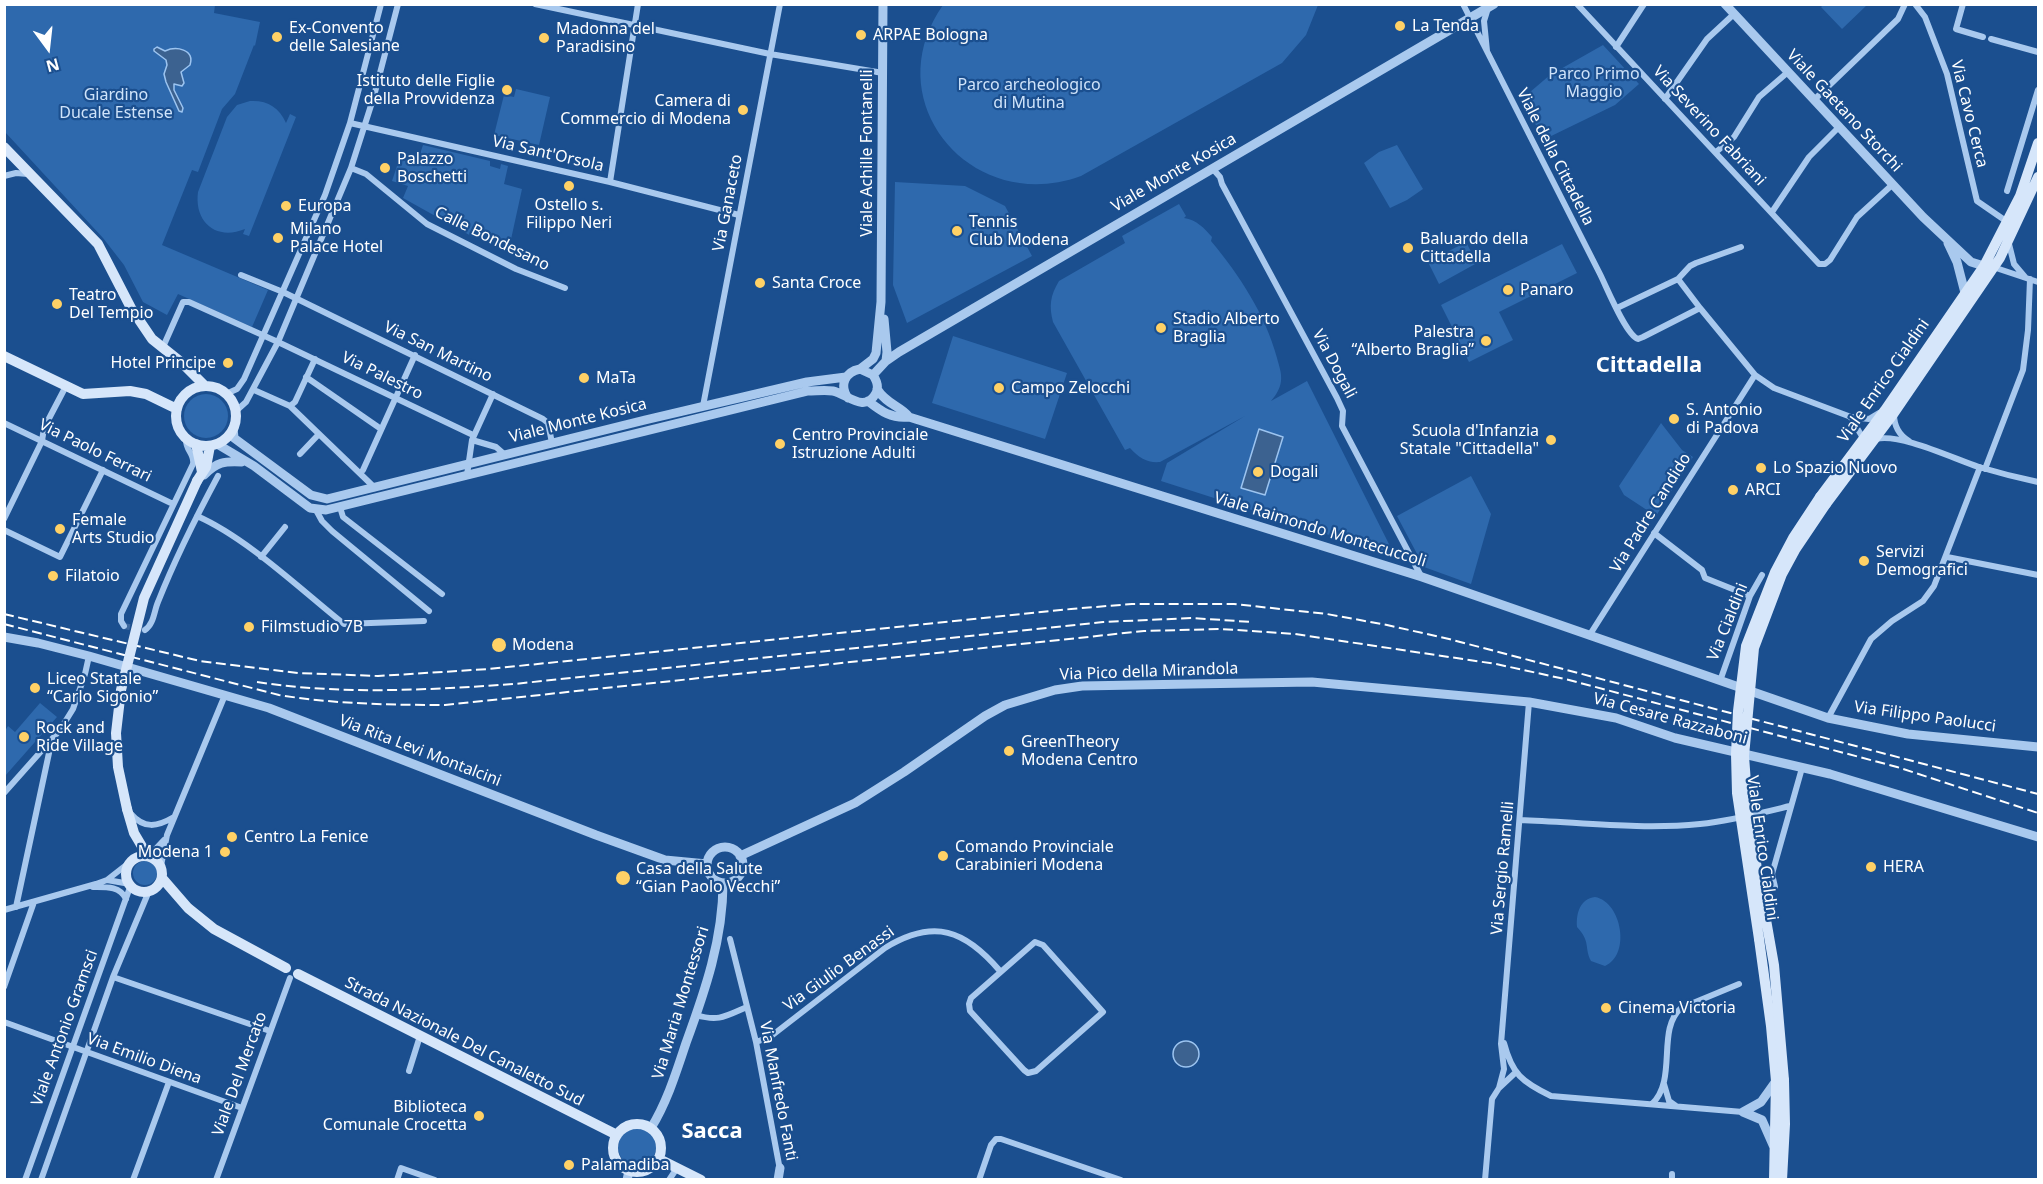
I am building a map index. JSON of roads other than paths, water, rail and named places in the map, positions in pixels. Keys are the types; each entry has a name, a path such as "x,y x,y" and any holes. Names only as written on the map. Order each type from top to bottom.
{"main road":[{"path":"1989,266 2006,221 2020,196 2038,143"},
{"path":"4,147 98,244 142,326 152,339 206,386"},
{"path":"1989,266 2009,238 2038,177"},
{"name":"Viale Enrico Cialdini","path":"1889,412 1965,293 1989,266"},
{"name":"Viale Enrico Cialdini","path":"1782,1179 1785,1124 1780,1081 1737,793 1738,711 1746,646 1775,572 1793,538 1889,412 1989,266"},
{"path":"4,356 83,394 135,392 146,394 177,409"},
{"path":"191,442 214,445 226,438 233,429 236,411 232,401 218,388 206,386 188,392 177,409 177,423 191,442 200,477"},
{"path":"148,856 134,833 118,767 116,733 121,690 144,598 214,445"},
{"path":"131,861 139,856 148,856 156,860 161,866 162,878 156,888 149,891 137,890 129,884 126,873 131,861 134,833"},
{"name":"Strada Nazionale Del Canaletto Sud","path":"162,878 188,908 214,929 291,974 617,1135"},
{"name":"Viale Enrico Cialdini","path":"1774,1179 1780,1081"},
{"path":"642,1124 651,1128 660,1140 662,1149 659,1159 653,1167 644,1172 628,1175 615,1158 613,1146 617,1135 631,1125 642,1124"},
{"path":"659,1159 701,1179"}],"street":[{"path":"226,394 233,392 241,385 325,195 350,123 381,4"},
{"path":"236,411 254,390 278,342 351,168 365,126 398,4"},
{"path":"535,4 770,54 883,73"},
{"path":"610,182 638,4"},
{"name":"Via Ganaceto","path":"703,406 780,4"},
{"name":"Viale Achille Fontanelli","path":"860,369 873,359 876,353 881,302 883,4"},
{"name":"Viale della Cittadella","path":"1462,4 1632,336 1638,339 1700,308"},
{"name":"Via Severino Fabriani","path":"1577,4 1822,265 1834,255 1857,217 1892,185"},
{"path":"1616,47 1644,4"},
{"name":"Viale Gaetano Storchi","path":"1725,4 1892,185 1971,262 1989,266"},
{"path":"1814,100 1898,19 1905,4"},
{"name":"Via Cavo Cerca","path":"1915,4 1925,17 1947,74 1977,201 2006,221"},
{"path":"1963,4 1956,29 1983,37"},
{"path":"1488,58 1484,29 1485,15 1491,6"},
{"name":"Viale Monte Kosica","path":"873,375 886,361 1491,6"},
{"path":"1665,99 1707,39 1734,14"},
{"path":"1991,39 2038,52"},
{"path":"1716,152 1734,136 1759,97 1788,72"},
{"path":"2007,191 2038,90"},
{"name":"Via Sant'Orsola","path":"350,123 610,182 739,215"},
{"path":"1772,212 1809,157 1839,127"},
{"name":"Calle Bondesano","path":"351,168 366,174 434,228 516,269 564,288"},
{"name":"Via Dogali","path":"1212,168 1220,177 1337,398 1343,411 1342,426 1422,577"},
{"path":"4,176 16,172 32,175"},
{"name":"Viale Gaetano Storchi","path":"1944,236 1957,262 1965,293"},
{"path":"1828,718 1871,639 1930,594 2023,370 2028,330 2028,279 2010,256 2009,238"},
{"path":"1617,308 1678,279 1696,263 1741,247"},
{"path":"1989,266 2038,282"},
{"name":"Via San Martino","path":"241,275 283,292 546,421 552,443"},
{"path":"1678,279 1755,375 1787,394 1851,417 1869,418 1889,412 1900,434 1917,445"},
{"name":"Via Palestro","path":"163,347 183,302 186,301 395,397 496,447 504,454"},
{"name":"Viale Achille Fontanelli","path":"881,302 887,337 886,361"},
{"path":"363,470 415,356"},
{"path":"290,406 295,402 315,359"},
{"path":"860,369 873,375 877,389 868,401"},
{"name":"Viale Monte Kosica","path":"233,429 234,438 310,495 319,499 337,498 504,454 703,406 807,382 846,377 849,373 860,369"},
{"name":"Via Padre Candido","path":"1589,636 1755,375"},
{"path":"306,377 381,429"},
{"path":"846,377 843,388 848,398"},
{"path":"4,519 42,441 44,428 66,386"},
{"name":"Viale Raimondo Montecuccoli","path":"877,389 885,400 909,417"},
{"path":"254,390 290,406 375,488"},
{"name":"Viale Monte Kosica","path":"316,510 340,507 808,391 837,392 858,403 868,401"},
{"path":"467,475 472,437 493,394"},
{"name":"Viale Raimondo Montecuccoli","path":"868,401 884,413 894,417 909,417 1422,577 1720,681"},
{"path":"1851,417 1868,439 1883,437 1917,445 1983,468 2038,482"},
{"name":"Via Paolo Ferrari","path":"4,423 173,504"},
{"path":"300,454 319,434"},
{"path":"124,626 121,614 194,461 186,447 191,442"},
{"path":"214,445 254,466 305,505 316,510 322,521 332,531 429,611"},
{"path":"200,477 215,464 228,461 245,462"},
{"path":"4,530 60,557 103,470"},
{"path":"145,630 150,626 197,516 218,476"},
{"path":"340,507 343,517 442,594"},
{"path":"197,516 209,521 261,557 344,624 424,621"},
{"path":"261,557 285,526"},
{"path":"1654,533 1702,570 1705,578 1750,596"},
{"path":"1947,557 2038,575"},
{"name":"Via Cialdini","path":"1720,681 1750,596 1762,575"},
{"name":"Via Rita Levi Montalcini","path":"4,637 89,656 268,708 666,860 707,864"},
{"path":"4,793 60,730 72,709 89,656"},
{"name":"Via Filippo Paolucci","path":"1720,681 1828,718 1908,734 2024,744 2038,749"},
{"name":"Via Pico della Mirandola","path":"740,856 855,803 995,711 1028,697 1055,690 1082,686 1312,682 1529,702"},
{"path":"161,866 166,837 225,695"},
{"name":"Via Cesare Razzaboni","path":"1529,702 1616,718 1675,738 1830,774 2038,837"},
{"name":"Via Sergio Ramelli","path":"1485,1179 1492,1099 1499,1088 1504,1069 1503,1036 1529,702"},
{"path":"16,907 52,739"},
{"path":"30,762 45,769"},
{"path":"1775,887 1772,874 1802,768"},
{"path":"1520,820 1627,826 1697,825 1790,806"},
{"path":"127,809 136,820 147,826 155,826 174,817"},
{"path":"148,856 166,837"},
{"path":"719,848 733,850 740,856 742,866 740,875 732,881 723,883 711,877 707,864 711,854 719,848"},
{"path":"4,910 107,880 131,861"},
{"path":"107,880 129,884"},
{"name":"Via Maria Montessori","path":"651,1128 666,1101 696,1015 719,936 723,883"},
{"name":"Viale Antonio Gramsci","path":"25,1179 126,899 129,884"},
{"path":"87,887 117,890 122,892 126,899"},
{"name":"Viale Antonio Gramsci","path":"41,1179 113,977 149,891"},
{"path":"4,987 34,902"},
{"name":"Via Giulio Benassi","path":"756,1042 770,1037 885,948 906,936 940,932 963,938 978,947 1000,971"},
{"name":"Via Manfredo Fanti","path":"730,939 756,1042 780,1168"},
{"path":"1039,942 1103,1012 1036,1071 1026,1072 969,1008 971,998 1000,971 1032,944 1039,942"},
{"name":"Viale Del Mercato","path":"216,1179 291,974"},
{"name":"Viale Antonio Gramsci","path":"113,977 270,1031"},
{"path":"1676,1106 1669,1101 1664,1084 1671,1024 1676,1013 1681,1008 1739,984"},
{"name":"Via Manfredo Fanti","path":"696,1015 716,1020 747,1007"},
{"name":"Via Emilio Diena","path":"4,1022 242,1108"},
{"path":"409,1071 420,1036"},
{"name":"Via Sergio Ramelli","path":"1503,1036 1515,1073"},
{"path":"1499,1088 1515,1073 1528,1085 1551,1095 1743,1112 1762,1120 1775,1149"},
{"path":"1743,1112 1761,1102 1780,1081"},
{"path":"133,1179 169,1082"},
{"path":"1652,1104 1664,1084"},
{"path":"979,1179 991,1145 996,1139 1001,1139 1121,1179"},
{"path":"397,1179 401,1168 435,1179"},
{"path":"669,1179 677,1168"},
{"path":"780,1168 780,1179"}],"tunnel":[{"path":"124,626 145,630"}],"railway":[{"path":"4,614 200,661 298,673 378,676 489,669 1071,609 1132,604 1234,604 1327,614 1449,639 2038,794"},
{"path":"257,682 353,690 482,686 1103,622 1192,618 1252,622"},
{"path":"4,624 279,695 341,702 424,705 445,705 1144,631 1221,629 1295,634 1496,664 1569,680 1897,767 2038,813"}],"place":[{"name":"La Tenda","path":"1400,26"},
{"name":"ARPAE Bologna","path":"861,35"},
{"name":"Ex-Convento delle Salesiane","path":"277,37"},
{"name":"Madonna del Paradisino","path":"544,38"},
{"name":"Istituto delle Figlie della Provvidenza","path":"507,90"},
{"name":"Camera di Commercio di Modena","path":"743,110"},
{"name":"Palazzo Boschetti","path":"385,168"},
{"name":"Ostello s. Filippo Neri","path":"569,186"},
{"name":"Europa","path":"286,206"},
{"name":"Tennis Club Modena","path":"957,231"},
{"name":"Milano Palace Hotel","path":"278,238"},
{"name":"Baluardo della Cittadella","path":"1408,248"},
{"name":"Santa Croce","path":"760,283"},
{"name":"Panaro","path":"1508,290"},
{"name":"Teatro Del Tempio","path":"57,304"},
{"name":"Stadio Alberto Braglia","path":"1161,328"},
{"name":"Palestra “Alberto Braglia”","path":"1486,341"},
{"name":"Hotel Principe","path":"228,363"},
{"name":"MaTa","path":"584,378"},
{"name":"Campo Zelocchi","path":"999,388"},
{"name":"S. Antonio di Padova","path":"1674,419"},
{"name":"Scuola d'Infanzia Statale \"Cittadella\"","path":"1551,440"},
{"name":"Centro Provinciale Istruzione Adulti","path":"780,444"},
{"name":"Lo Spazio Nuovo","path":"1761,468"},
{"name":"Dogali","path":"1258,472"},
{"name":"ARCI","path":"1733,490"},
{"name":"Female Arts Studio","path":"60,529"},
{"name":"Servizi Demografici","path":"1864,561"},
{"name":"Filatoio","path":"53,576"},
{"name":"Filmstudio 7B","path":"249,627"},
{"name":"Modena","path":"499,645"},
{"name":"Liceo Statale “Carlo Sigonio”","path":"35,688"},
{"name":"Rock and Ride Village","path":"24,737"},
{"name":"GreenTheory Modena Centro","path":"1009,751"},
{"name":"Centro La Fenice","path":"232,837"},
{"name":"Modena 1","path":"225,852"},
{"name":"Comando Provinciale Carabinieri Modena","path":"943,856"},
{"name":"HERA","path":"1871,867"},
{"name":"Casa della Salute “Gian Paolo Vecchi”","path":"623,878"},
{"name":"Cinema Victoria","path":"1606,1008"},
{"name":"Biblioteca Comunale Crocetta","path":"479,1116"},
{"name":"Palamadiba","path":"569,1165"}],"district":[{"name":"Cittadella","path":"1649,366"},
{"name":"Sacca","path":"712,1132"}],"park label":[{"name":"Parco Primo Maggio","path":"1594,83"},
{"name":"Parco archeologico di Mutina","path":"1029,94"},
{"name":"Giardino Ducale Estense","path":"116,104"}]}
